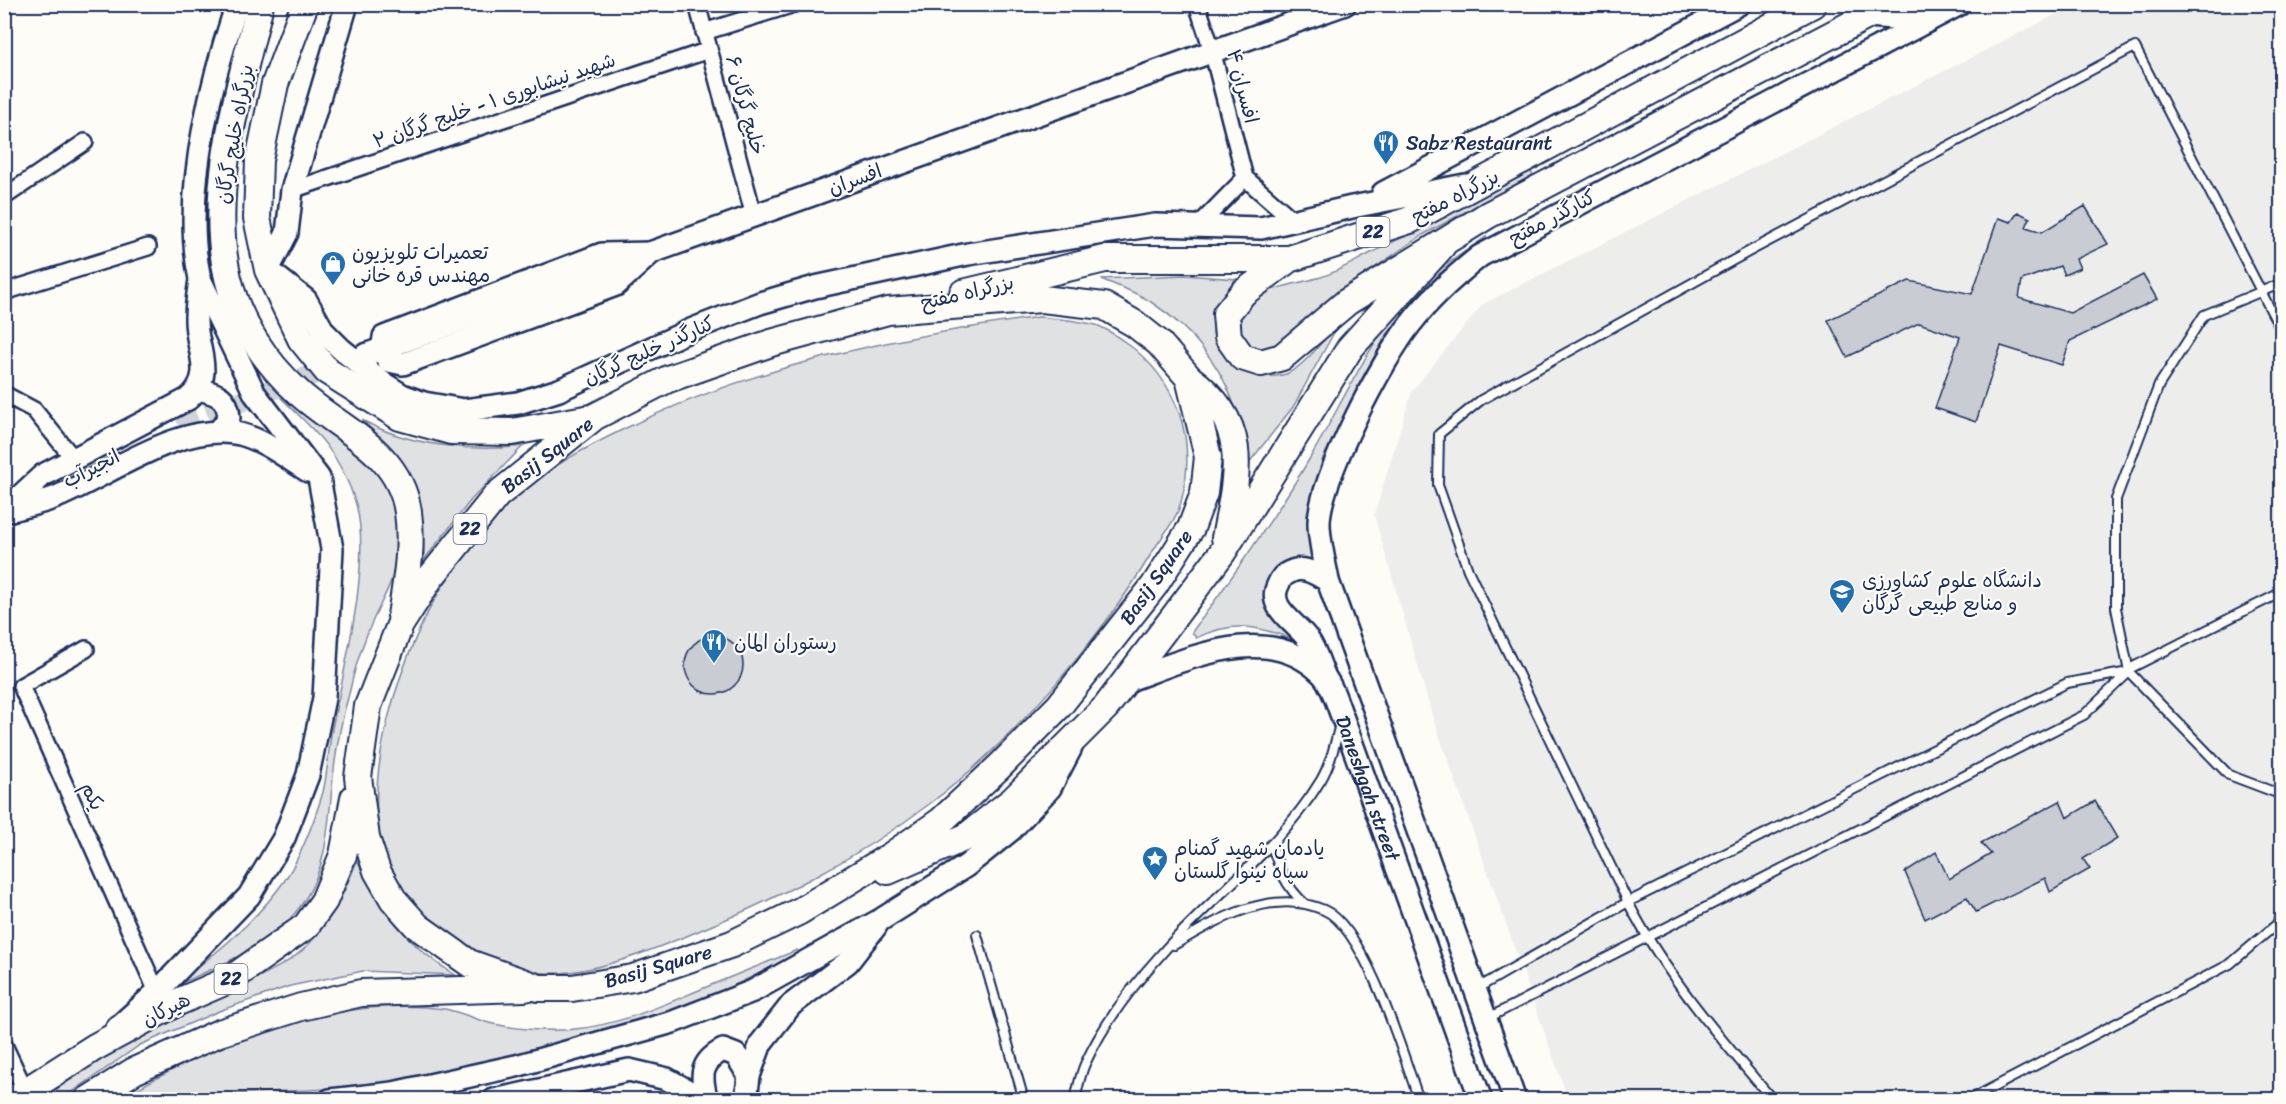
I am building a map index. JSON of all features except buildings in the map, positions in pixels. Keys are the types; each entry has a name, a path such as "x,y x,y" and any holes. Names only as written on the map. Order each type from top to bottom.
{"highway":[{"name":"بزرگراه خلیج گرگان","path":"260,4 227,158 220,224 228,278 245,324 269,362 299,393 375,450 398,480 408,511 410,553 400,625"},
{"name":"بزرگراه خلیج گرگان","path":"305,4 275,84 259,160 257,218 268,270 302,339 327,370 400,417 451,431 512,432 594,417"},
{"name":"بزرگراه مفتح","path":"888,311 1105,259 1289,258 1410,220 1813,4"},
{"name":"بزرگراه مفتح","path":"1442,246 1488,215 1880,10"},
{"path":"1289,258 1243,293 1226,314 1228,337 1242,357 1261,363 1282,357 1347,302 1442,246"},
{"name":"22","path":"800,911 966,837 1013,800 1075,741 1126,681 1222,553 1350,348 1442,246"},
{"name":"Basij Square","path":"1042,299 1104,306 1135,324 1159,343 1189,378 1208,457 1204,493 1191,528 1154,586 1059,706 941,821 800,911 732,944 633,978 572,988 539,988 469,963 417,926 393,899 377,871 366,838 358,777 368,706 400,625 430,578 497,495 594,417 668,379 771,343 888,311 1042,299"},
{"path":"1189,378 1210,393 1227,418 1238,453 1222,553"},
{"name":"هیرکان","path":"18,1095 95,1047 178,1002 231,979 284,944 306,926 324,902 343,855 358,777"},
{"name":"22","path":"88,1100 134,1071 219,1033 301,1006 361,993 539,988"}],"main road":[{"path":"95,1047 157,992 249,896 284,838 308,775 324,698 332,549 319,478 255,394 200,279 196,262 195,229 199,157 215,72 239,4"},
{"path":"268,270 287,233 292,190 347,4"},
{"name":"افسران","path":"341,349 377,348 651,253 1212,50 1346,4"},
{"path":"1352,207 1409,181 1738,4"},
{"name":"کنارگذر مفتح","path":"1328,581 1319,522 1326,484 1357,416 1409,324 1441,287 1480,256 1550,217 1960,4"},
{"path":"1880,10 1928,21"},
{"path":"1352,207 1486,181"},
{"name":"کنارگذر خلیج گرگان","path":"268,270 306,300 324,332 341,349 386,385 402,395 424,403 464,410 518,403 560,390 693,329 760,303 814,287 968,254 1045,241 1155,225 1261,228 1352,207"},
{"path":"4,512 43,475 188,399 199,389 204,369 195,320 200,279"},
{"path":"199,389 219,394 229,405 229,418 219,431"},
{"name":"انجیرآب","path":"4,512 178,425"},
{"path":"4,512 58,496 174,440 219,431 241,434 267,446 319,478"},
{"name":"Daneshgah street","path":"1481,1100 1342,716 1311,642 1299,627 1277,607 1274,592 1282,575 1296,568 1314,572 1328,581 1515,1100"},
{"path":"1126,681 1219,649 1261,646 1297,656 1324,675"},
{"path":"330,1100 393,1093 516,1066 673,1022 753,991 882,919 966,866 1011,830 1050,788 1075,741"},
{"path":"1355,754 1386,742"},
{"path":"746,1100 748,1076 761,1043 791,1005 848,962 882,919"},
{"path":"707,1100 703,1069 710,1057 723,1050 736,1055 748,1076"},
{"path":"494,1100 538,1095 629,1070 667,1079 690,1092 698,1100"}],"street":[{"name":"خلیج گرگان ۶","path":"697,4 754,216"},
{"path":"704,32 794,4"},
{"name":"افسران ۴","path":"1197,4 1212,50 1245,178"},
{"name":"شهید نیشابوری ۱ - خلیج گرگان ۲","path":"292,190 709,50"},
{"path":"4,196 85,142"},
{"path":"1198,226 1245,178 1294,221"},
{"path":"4,292 148,247"},
{"path":"4,394 34,410 74,459"},
{"name":"یکم","path":"86,649 21,686 157,992"},
{"path":"4,1045 18,1095"}],"lane":[{"path":"1773,1100 1717,1035 1646,939 1468,570 1438,485 1439,434 1481,400 1750,252 2135,47 2282,332"},
{"path":"2282,283 2204,315 2159,385 2116,499 2116,608 2129,670 2229,775 2282,795"},
{"path":"1476,989 1628,902 2067,683 2129,670 2282,592"},
{"path":"1486,1019 2084,715 2129,670"},
{"path":"1075,1100 1090,1056 1116,1013 1163,952 1272,844 1321,780 1333,753 1342,716"},
{"path":"1272,844 1279,870 1293,893 1307,906"},
{"path":"1163,952 1214,921 1251,908 1291,901 1326,910 1348,933 1368,963 1419,1100"},
{"path":"1969,1100 2230,964 2277,924 2282,910"},
{"path":"976,935 1024,1100"}],"shaded area":[{"name":"دانشگاه علوم کشاورزی و منابع طبیعی گرگان","path":"2075,5 2281,5 2281,1099 1568,1099 1432,715 1374,515 1412,391 1483,304"},
{"path":"1529,169 1533,175 1421,236 1326,301 1292,338 1263,352 1250,345 1241,334 1237,320 1239,313 1251,300 1280,287 1334,272"},
{"path":"1487,236 1439,274 1385,337 1323,458 1313,491 1310,528 1313,563 1286,562 1268,583 1265,593 1270,611 1295,640 1269,631 1246,627 1222,629 1196,638 1192,632 1296,481 1366,357 1391,319 1405,301 1424,283"},
{"path":"1185,275 1236,279 1218,305 1213,324 1214,337 1227,358 1248,372 1274,376 1293,370 1301,365 1342,318 1293,407 1244,469 1241,434 1234,404 1218,370 1207,354 1195,339 1167,313 1133,292 1101,279"},
{"path":"1039,317 1100,326 1143,357 1170,392 1179,412 1187,456 1186,479 1181,502 1173,521 1107,620 1052,688 991,751 960,780 900,825 813,878 689,935 601,966 553,973 522,971 508,967 466,948 436,928 414,908 396,884 383,853 377,817 378,777 384,736 408,657 439,592 476,541 518,494 555,466 596,443 724,387 827,356 879,344"},
{"path":"286,397 345,440 360,453 383,480 391,495 397,516 399,538 396,564 366,637 352,680 336,752 325,846 312,888 292,917 261,943 169,989 231,939 273,896 285,880 302,849 316,815 325,784 332,729 359,585 360,528 356,504 343,472 317,434 281,398"},
{"path":"362,420 400,436 440,445 482,448 523,446 471,500 424,560 421,516 411,482 392,452"},
{"path":"357,861 376,896 397,926 422,951 455,975 363,971 290,986 219,1011 140,1045 62,1099 41,1100 172,1015 270,972 298,954 318,934 331,914 343,894"},
{"path":"797,950 799,954 735,985 670,1010 490,1062 382,1086 118,1100 193,1060 276,1028 318,1016 361,1009 403,1006 445,1009 489,1023 521,1028 554,1030 592,1027 625,1019 657,1007"}],"tunnel":[{"path":"178,425 365,355"}],"place":[{"name":"Sabz Restaurant","path":"1386,166"},
{"name":"تعمیرات تلویزیون مهندس قره خانی","path":"333,287"},
{"name":"دانشگاه علوم کشاورزی و منابع طبیعی گرگان","path":"1842,615"},
{"name":"رستوران المان","path":"714,665"},
{"name":"یادمان شهید گمنام سپاه نینوا گلستان","path":"1155,882"}]}
